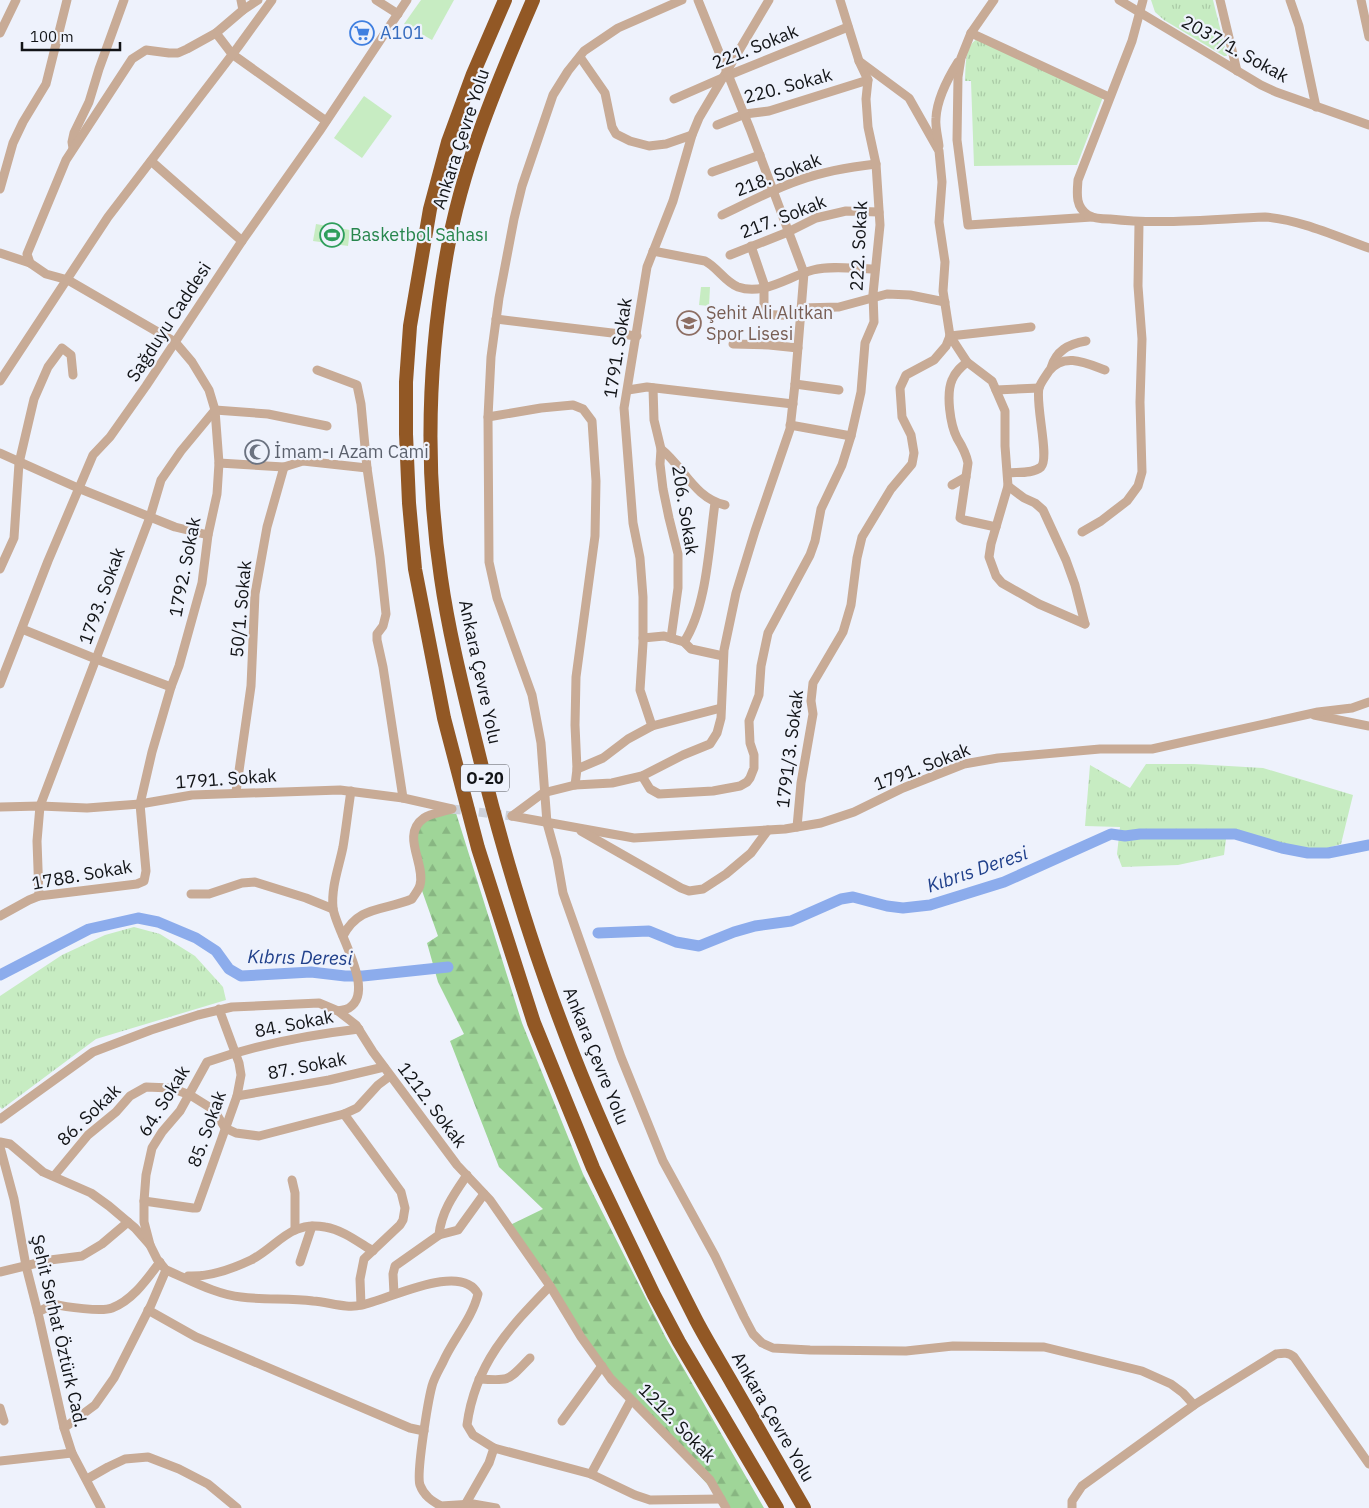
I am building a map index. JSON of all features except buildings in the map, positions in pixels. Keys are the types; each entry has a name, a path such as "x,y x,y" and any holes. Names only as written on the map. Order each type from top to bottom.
{"highway":[{"name":"Ankara Çevre Yolu","path":"505,0 473,74 448,142 430,209 411,317 406,382 406,434 409,503 415,569 444,718 478,848 534,1023 593,1168 654,1295 679,1342 777,1508"},
{"name":"Ankara Çevre Yolu","path":"534,0 503,68 481,126 463,186 447,254 437,318 433,364 430,447 434,514 441,577 453,644 484,775 529,930 559,1020 615,1153 698,1323 804,1508"}],"street":[{"path":"0,33 16,0"},
{"path":"0,189 13,143 23,122 46,84 67,0"},
{"path":"73,149 74,134 89,102 124,0"},
{"path":"241,0 243,10"},
{"path":"30,263 27,254 32,239 66,160 132,59 146,50 178,53 216,34 243,10 258,0"},
{"path":"0,381 108,217 272,0"},
{"path":"376,0 398,14"},
{"name":"Sağduyu Caddesi","path":"0,684 93,455 110,437 407,0"},
{"path":"682,0 618,28 584,51 568,71 553,95 522,186 514,219 491,356 488,417 489,562 497,598 532,695 541,743 546,823 557,859 563,893 621,1057 663,1161 753,1334 762,1343 773,1348 810,1350 906,1350 952,1346 1044,1347 1142,1371 1171,1384 1183,1392 1194,1405"},
{"path":"543,793 575,785 612,783 642,776 683,755 710,744 718,732 721,718 723,656 736,593 768,492 784,449 790,425 804,273 760,155 698,0"},
{"name":"1791. Sokak","path":"652,726 640,690 643,596 640,558 633,522 624,408 647,267 673,201 692,135 699,118 769,0"},
{"path":"840,0 858,61 868,80"},
{"path":"994,0 971,33 950,76 940,101 936,118 942,182 939,222 945,262 943,291 950,336 967,362 988,377 1005,411 1008,486 989,557 996,576 1002,583 1039,604 1085,624 1075,585 1066,560 1043,510 1008,486"},
{"name":"2037/1. Sokak","path":"1118,0 1276,92 1369,125"},
{"path":"1092,218 1079,207 1077,199 1078,180 1132,41 1141,14 1143,0"},
{"path":"1220,0 1237,71"},
{"path":"1290,0 1299,26 1316,107"},
{"path":"1361,0 1366,11 1369,37"},
{"name":"221. Sokak","path":"674,99 726,74 848,27"},
{"path":"971,33 1109,97"},
{"path":"216,34 232,54 326,121"},
{"path":"580,56 602,88 612,127 616,134 630,141 649,146 666,144 692,135"},
{"path":"960,58 957,140 968,224 1092,218 1139,222 1265,217 1291,221 1369,248"},
{"path":"858,61 909,98 940,151"},
{"name":"220. Sokak","path":"717,125 744,114 769,110 868,80"},
{"name":"222. Sokak","path":"851,436 861,392 866,343 874,322 873,298 880,225 876,164 868,128 866,99 868,80"},
{"path":"712,172 760,155"},
{"path":"151,161 242,241"},
{"name":"218. Sokak","path":"722,215 800,180 828,171 876,164"},
{"name":"217. Sokak","path":"730,255 788,232 816,218 846,211 879,212"},
{"path":"1082,532 1102,521 1127,501 1138,486 1142,472 1140,402 1142,339 1138,286 1139,222"},
{"path":"751,246 764,287 761,314 801,312 839,307 887,294 902,294 945,302"},
{"path":"653,251 705,261 738,287 750,288 764,287 814,269 875,269"},
{"name":"1792. Sokak","path":"0,253 30,263 46,274 68,280 175,342 192,362 205,383 216,410 219,462 217,494 208,535 202,583 152,752 140,804 146,870 144,881"},
{"path":"496,319 636,336"},
{"path":"950,336 1031,327"},
{"name":"1791/3. Sokak","path":"797,827 801,783 813,714 811,701 813,684 843,632 851,605 857,558 862,537 891,488 912,464 914,453 911,435 902,417 900,388 906,375 934,360 946,346 950,336"},
{"path":"1050,371 1054,358 1065,348 1086,341"},
{"path":"734,344 769,344 798,348"},
{"path":"0,569 14,538 19,462 34,399 48,367 62,348 71,355 73,375"},
{"path":"1008,473 1029,472 1041,467 1045,461 1039,388 1056,364 1063,360 1082,362 1105,370"},
{"path":"967,362 955,373 951,381 950,396 952,424 966,454 968,463 960,518 996,527"},
{"path":"317,370 357,385 361,404 367,468 386,614 383,626 377,634 377,640 385,677 403,798"},
{"path":"795,384 839,390"},
{"path":"628,390 653,388 793,404"},
{"name":"206. Sokak","path":"653,388 654,420 661,449 660,464 663,489 678,554 678,588 671,638"},
{"path":"996,390 1039,388"},
{"name":"1791. Sokak","path":"488,417 541,408 573,405 582,409 592,421 596,481 595,536 576,677 575,725 577,769 575,785"},
{"path":"216,410 268,414 327,426"},
{"name":"1793. Sokak","path":"39,896 37,841 40,806 150,517 161,480 180,451 216,410"},
{"path":"642,776 650,789 660,794 731,788 740,786 750,778 754,768 754,755 750,743 749,721 759,694 761,666 768,633 802,571 815,541 821,509 842,465 851,436 790,425"},
{"path":"661,449 709,500 725,505"},
{"path":"0,453 78,488 175,527 208,535"},
{"path":"219,462 284,467 303,461 367,468"},
{"name":"50/1. Sokak","path":"236,792 251,686 254,594 267,527 284,467"},
{"path":"952,485 966,476"},
{"path":"684,642 690,633 696,615 704,582 715,503"},
{"path":"22,629 171,688"},
{"path":"643,638 664,636 684,642 691,649 723,656"},
{"name":"1791. Sokak","path":"543,793 512,816 634,838 797,827 821,823 854,812 903,788 964,764 998,758 1100,750 1152,749 1322,711 1352,708 1369,702"},
{"path":"577,769 603,758 628,739 652,726 722,708"},
{"path":"1311,714 1369,726"},
{"path":"338,1011 348,1008 353,1004 358,992 356,969 333,909 336,878 344,841 351,791"},
{"name":"1791. Sokak","path":"0,807 87,808 140,804 192,795 236,792 351,791 403,798 452,809 426,816 417,824 414,846 419,868 420,885 412,899 361,915 353,920 343,936"},
{"name":"1791/3. Sokak","path":"576,828 689,891 703,889 726,874 751,853 768,830"},
{"name":"1788. Sokak","path":"0,916 39,896 131,885 144,881"},
{"path":"190,894 209,894 242,883 255,882 306,898 333,909"},
{"name":"1212. Sokak","path":"0,1119 93,1052 151,1030 220,1009 319,1004 338,1011 356,1024 390,1076 457,1165 484,1194 550,1286 581,1337 611,1379 710,1480 726,1508"},
{"name":"85. Sokak","path":"144,1201 184,1208 197,1208 237,1096 241,1075 239,1063 220,1009"},
{"name":"84. Sokak","path":"235,1053 318,1034 359,1029"},
{"name":"64. Sokak","path":"150,1245 144,1222 144,1201 146,1175 152,1148 162,1132 180,1112 206,1062 235,1053"},
{"name":"87. Sokak","path":"237,1096 329,1080 384,1067"},
{"path":"225,1128 236,1133 259,1136 344,1114 357,1108 378,1085 390,1076"},
{"name":"86. Sokak","path":"54,1176 88,1135 116,1112 130,1096 146,1087 159,1086 171,1088 190,1095 214,1110 225,1128"},
{"path":"344,1114 401,1192 405,1208 400,1225 364,1259 360,1279 361,1306"},
{"path":"0,1142 10,1144 43,1172 91,1194 109,1206 128,1222 150,1245 163,1266 178,1275 218,1291 239,1297 361,1306 412,1288 451,1280 465,1283 472,1287 478,1294 476,1304 449,1348 432,1385 424,1431 419,1482 423,1493 441,1506 473,1504 496,1508"},
{"name":"Şehit Serhat Öztürk Cad.","path":"0,1147 14,1199 26,1266 64,1428 72,1453 0,1461"},
{"path":"439,1235 443,1214 467,1175"},
{"path":"292,1180 295,1230"},
{"path":"394,1294 393,1274 395,1266 439,1235 458,1230 484,1194"},
{"path":"0,1272 50,1260 82,1256 102,1244 128,1222"},
{"path":"178,1275 201,1277 252,1259 286,1233 307,1226 325,1227 346,1234 373,1251"},
{"path":"300,1262 312,1226"},
{"path":"64,1428 96,1405 114,1378 148,1310 163,1266"},
{"path":"38,1312 54,1304 66,1308 111,1309 126,1300 163,1266"},
{"path":"550,1286 521,1316 489,1357 469,1406 466,1425 473,1435 494,1448 591,1474 650,1500 722,1499"},
{"path":"148,1310 196,1337 410,1428 424,1431"},
{"path":"1072,1508 1072,1501 1082,1486 1194,1405 1276,1354 1287,1353 1294,1357 1369,1464"},
{"path":"479,1379 510,1379 530,1358"},
{"path":"562,1421 602,1366"},
{"path":"591,1474 631,1400"},
{"path":"0,1408 4,1421"},
{"path":"465,1505 489,1463 494,1448"},
{"path":"72,1453 101,1508"},
{"path":"87,1479 125,1459 148,1456 208,1484 237,1508"}],"green space":[{"path":"421,0 454,0 432,40 404,24"},
{"path":"1151,0 1213,0 1227,56 1164,20 1155,12"},
{"path":"977,39 1103,97 1077,165 974,166 971,81 965,81 968,52"},
{"path":"364,96 392,116 362,158 334,138"},
{"name":"Basketbol Sahası","path":"316,224 350,230 348,246 313,241"},
{"path":"701,287 710,287 709,306 699,305"},
{"path":"1146,764 1194,764 1263,768 1353,795 1341,844 1318,851 1227,831 1224,855 1178,865 1122,867 1117,854 1120,827 1085,826 1090,765 1130,788"},
{"path":"456,813 522,1023 583,1174 666,1338 764,1508 726,1508 721,1499 611,1379 508,1226 543,1209 499,1167 450,1041 464,1034 438,982 427,943 438,936 420,885 415,832 426,816"},
{"path":"134,927 160,934 195,956 223,987 226,1000 96,1039 2,1109 0,1107 0,996 62,955 105,935"}],"waterway":[{"name":"Kıbrıs Deresi","path":"598,933 649,931 676,942 699,946 755,926 791,921 841,899 853,897 903,908 930,905 1004,882 1111,834 1125,836 1140,834 1235,834 1282,848 1308,853 1328,853 1369,845"},
{"name":"Kıbrıs Deresi","path":"0,975 89,929 138,918 158,922 196,938 216,951 229,969 241,976 311,972 363,976 448,967"}],"tunnel":[{"path":"452,809 512,816"}],"place":[{"name":"A101","path":"362,33"},
{"name":"Basketbol Sahası","path":"332,235"},
{"name":"Şehit Ali Alıtkan Spor Lisesi","path":"689,323"},
{"name":"İmam-ı Azam Cami","path":"257,452"}]}
